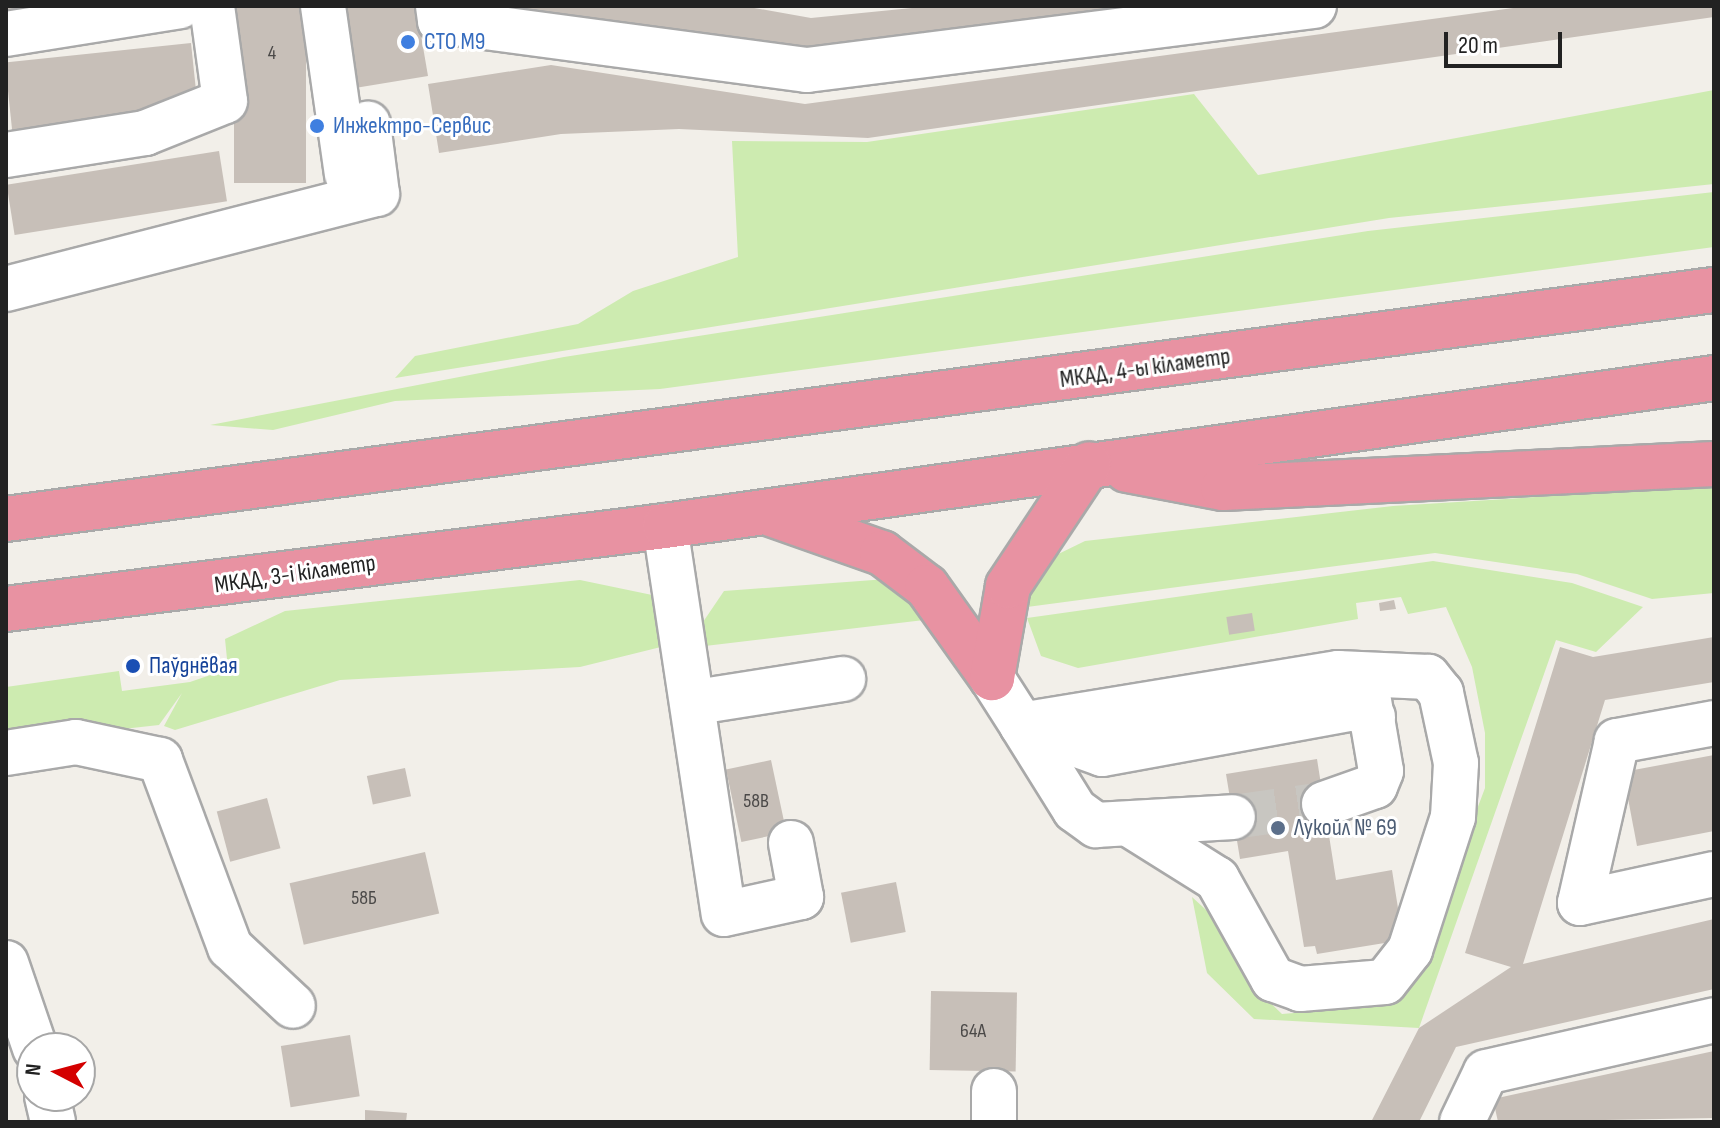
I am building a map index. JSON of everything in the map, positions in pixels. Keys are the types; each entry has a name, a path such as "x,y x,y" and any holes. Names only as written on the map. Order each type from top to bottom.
{"highway":[{"name":"МКАД, 4-ы кіламетр","path":"6,519 576,446 1714,290"},
{"path":"665,526 1714,378"},
{"path":"1089,464 1223,488 1714,464"},
{"path":"992,678 1012,576 1089,464"},
{"path":"765,512 882,553 927,587 992,678"},
{"name":"МКАД, 3-і кіламетр","path":"6,609 665,526"}],"street":[{"path":"6,34 180,6"},
{"path":"6,155 145,133 225,101 212,6"},
{"path":"323,6 351,201"},
{"path":"438,6 440,21 807,70 1314,6"},
{"path":"6,289 377,194 368,124"},
{"path":"665,526 696,702 724,914 801,897 791,843"},
{"path":"1022,725 1338,673 1428,677 1450,713 1453,817 1410,950 1385,982 1300,989 1273,979 1217,879 1134,827"},
{"path":"1324,804 1375,786 1381,771 1368,690 1338,673"},
{"path":"992,678 1075,810 1096,825 1134,827 1233,817"},
{"path":"696,702 843,679"},
{"path":"1022,725 1102,754 1354,708 1373,717"},
{"path":"1714,723 1617,741 1580,903 1714,874"},
{"path":"6,753 76,742 160,760 230,947 293,1006"},
{"path":"6,963 30,1032"},
{"path":"1462,1122 1486,1072 1714,1020"}],"green space":[{"path":"1714,90 1714,184 1389,218 395,378 415,356 578,324 633,291 738,257 732,141 867,142 1194,94 1258,175"},
{"path":"1714,192 1714,247 660,389 395,401 273,430 210,425 564,357 1368,231"},
{"path":"1714,486 1714,593 1652,599 1577,574 1435,553 1027,607 1025,590 1044,561 1085,541 1393,506"},
{"path":"1433,561 1572,583 1643,607 1596,652 1556,640 1419,1028 1254,1019 1207,973 1192,897 1216,919 1254,987 1282,1014 1389,1005 1417,969 1485,788 1485,733 1472,667 1446,607 1408,614 1401,597 1356,603 1358,619 1078,668 1041,656 1027,618"},
{"path":"887,579 941,618 705,646 703,622 724,591"},
{"path":"580,580 657,596 669,645 580,667 340,680 175,730 164,726 182,693 159,725 6,742 6,687 119,671 122,691 190,682 228,669 225,639 285,611"}],"building":[{"path":"6,6 62,6 6,16"},
{"path":"234,6 306,6 306,183 234,183"},
{"path":"342,6 416,6 428,76 355,88"},
{"path":"743,6 811,18 932,6 1193,6 804,59 508,8"},
{"path":"1528,6 1714,6 1714,17 868,138 679,129 561,134 439,153 428,84 551,65 805,104"},
{"path":"191,43 198,114 12,133 6,62"},
{"path":"219,151 227,201 15,235 7,185"},
{"path":"1394,600 1396,609 1380,611 1379,603"},
{"path":"1252,613 1255,631 1229,635 1226,617"},
{"path":"1714,637 1714,682 1605,700 1523,964 1714,919 1714,989 1456,1047 1419,1122 1371,1122 1419,1028 1511,967 1465,953 1560,647 1593,657"},
{"path":"1714,755 1714,831 1637,846 1623,772"},
{"path":"1317,759 1336,880 1392,870 1403,940 1317,954 1315,946 1304,947 1288,851 1240,859 1226,774"},
{"path":"771,760 786,832 741,842 726,770"},
{"path":"405,768 411,796 373,804 367,776"},
{"path":"267,798 280,848 230,862 217,811"},
{"path":"425,852 439,913 304,945 290,883"},
{"path":"896,882 906,932 851,943 841,893"},
{"path":"931,991 1017,993 1016,1071 930,1070"},
{"path":"350,1035 360,1096 291,1107 281,1046"},
{"path":"1714,1051 1714,1118 1498,1122 1493,1099"},
{"path":"365,1110 407,1113 406,1122 365,1122"}],"tunnel":[{"path":"1233,817 1324,804"}],"place":[{"name":"СТО М9","path":"408,42"},
{"name":"Инжектро-Сервис","path":"317,126"},
{"name":"Паўднёвая","path":"133,666"},
{"name":"Лукойл № 69","path":"1278,828"}]}
